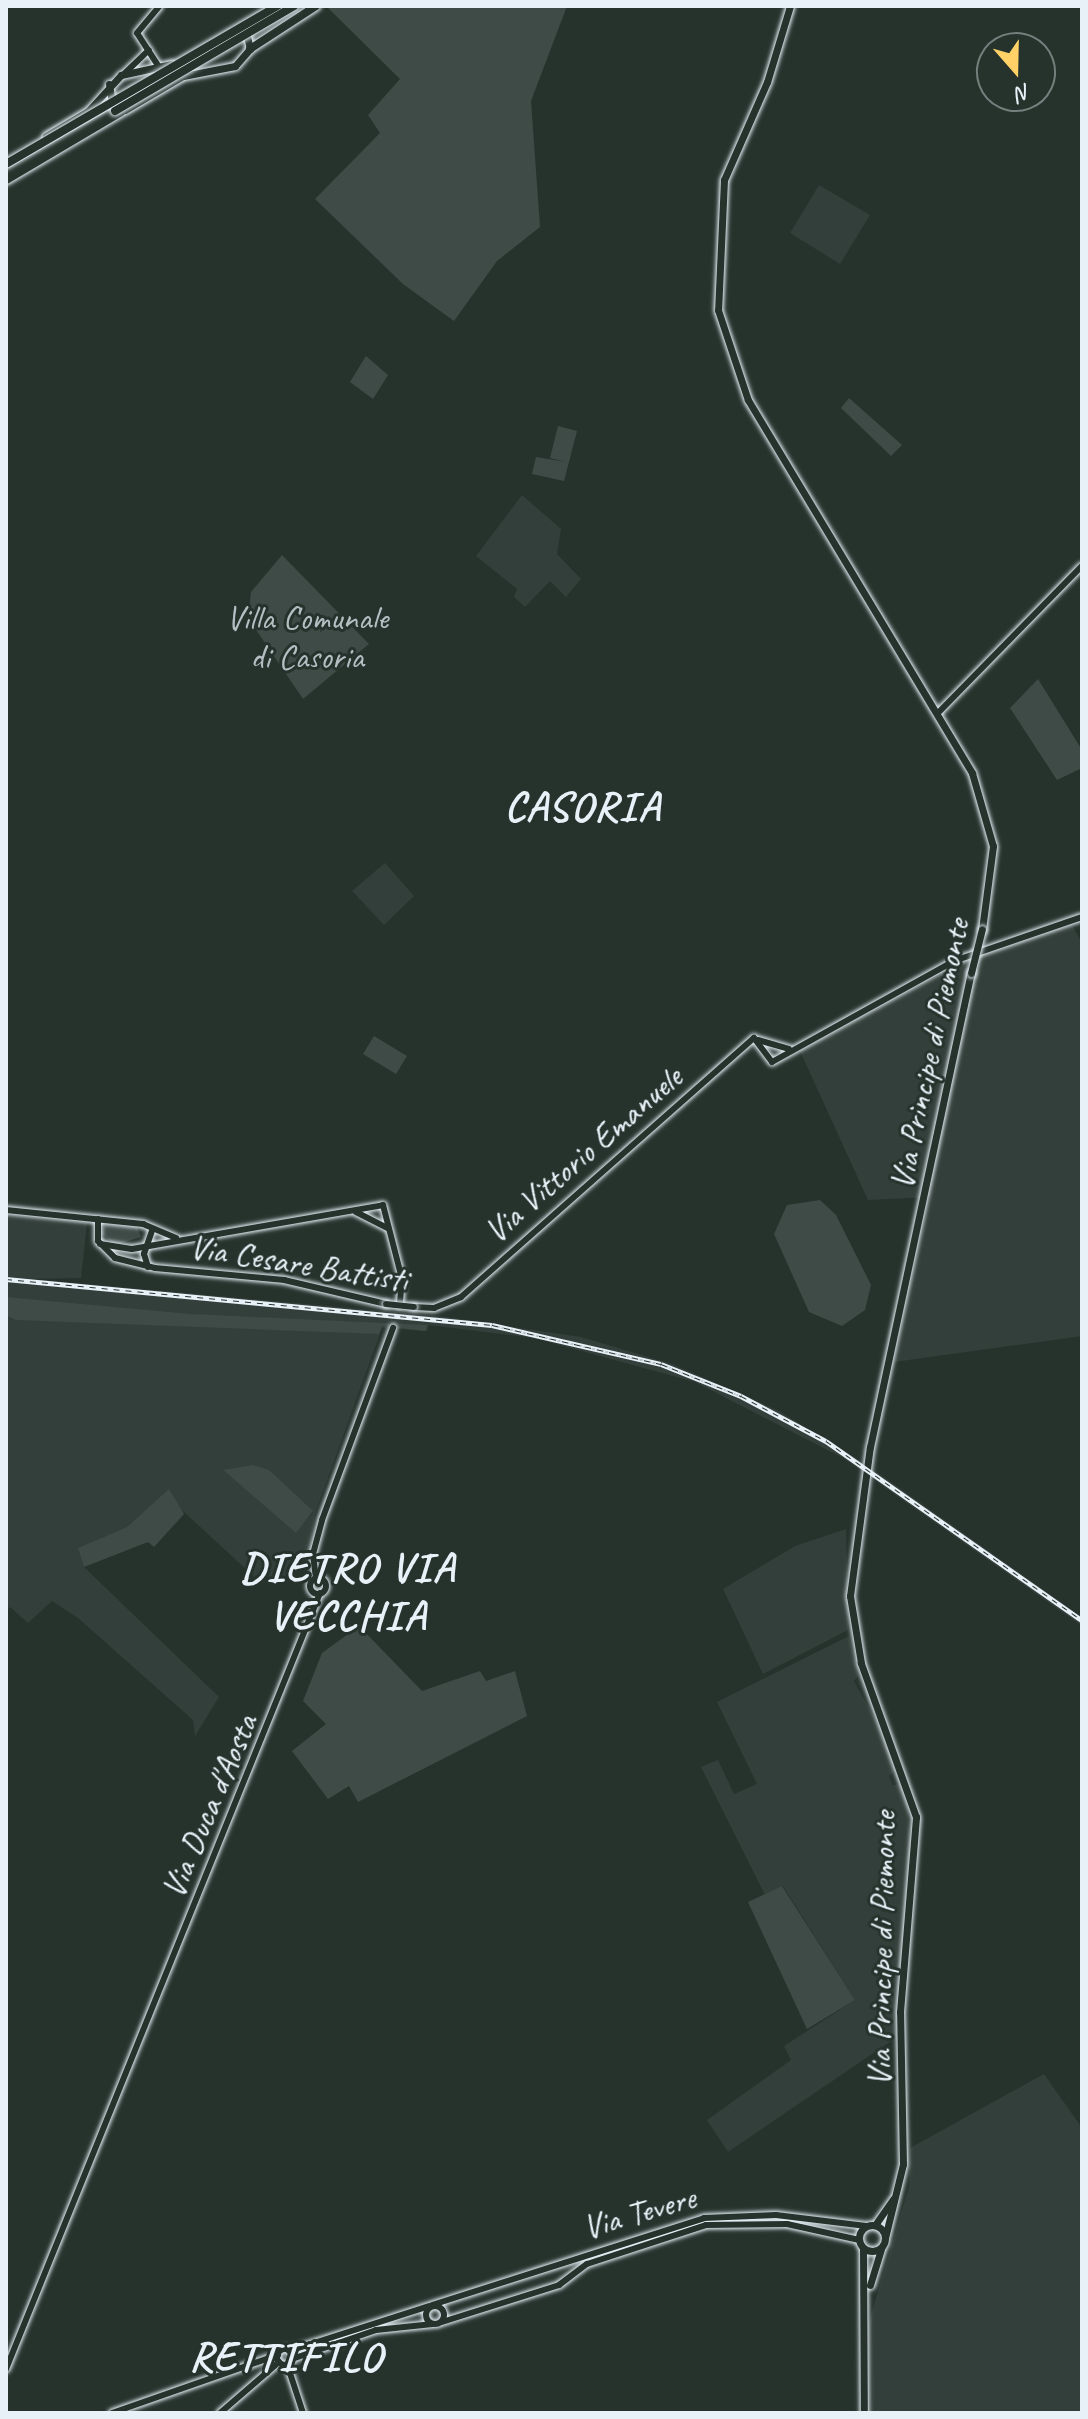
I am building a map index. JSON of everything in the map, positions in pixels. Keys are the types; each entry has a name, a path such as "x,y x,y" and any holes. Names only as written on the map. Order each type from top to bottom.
{"highway":[{"path":"234,28 269,6"},
{"path":"6,162 278,6"},
{"path":"6,177 294,6"},
{"path":"250,49 316,6"}],"main road":[{"name":"Via Principe di Piemonte","path":"790,6 767,82 724,180 718,310 748,400 972,773 987,818 994,870 870,1447 850,1596 861,1663 916,1817 900,2012 901,2178"},
{"path":"6,162 88,111 109,84 125,73 161,68 234,28 247,32 250,49 235,66 183,76 6,177"},
{"path":"109,84 111,106 123,111"},
{"path":"864,2413 861,2244 871,2226 888,2213 901,2178"},
{"path":"864,2298 901,2178"},
{"path":"871,2226 883,2242"},
{"path":"861,2244 883,2242"}],"street":[{"path":"160,6 137,33 161,68"},
{"path":"125,73 149,50"},
{"path":"937,714 1082,566"},
{"path":"772,1056 791,1049 954,961 1082,917"},
{"path":"754,1038 775,1047 791,1049"},
{"path":"754,1038 772,1056"},
{"name":"Via Vittorio Emanuele","path":"442,1305 461,1297 754,1038"},
{"path":"772,1056 775,1047"},
{"path":"98,1219 100,1244 146,1246 383,1205 402,1279 400,1301"},
{"path":"6,1210 143,1224 152,1231 183,1239"},
{"path":"356,1212 390,1230"},
{"path":"148,1267 146,1246 152,1231"},
{"name":"Via Cesare Battisti","path":"100,1244 112,1257 148,1267 284,1280 386,1304 414,1307 442,1305"},
{"name":"Via Duca d'Aosta","path":"6,2369 320,1593 310,1588 316,1579 313,1554 322,1520 393,1328"},
{"name":"Via Tevere","path":"278,2358 289,2351 559,2262 704,2218 776,2215 871,2226"},
{"path":"112,2413 252,2363 278,2358 290,2361 376,2330 442,2322 565,2282 587,2264 706,2225 787,2224 861,2244"},
{"path":"559,2262 567,2270 565,2282"},
{"path":"433,2324 426,2317 431,2306 442,2309 442,2322"},
{"path":"289,2351 303,2413"},
{"path":"220,2413 278,2358"},
{"path":"252,2363 263,2372"}],"shaded area":[{"path":"819,185 870,215 840,264 790,233"},
{"path":"522,495 561,529 557,554 581,579 566,597 550,581 525,607 514,597 517,589 476,556"},
{"path":"385,863 414,896 384,925 352,891"},
{"path":"1072,925 1082,943 1082,1336 894,1362 930,1197 868,1200 800,1051 964,962"},
{"path":"6,1215 87,1223 81,1278 28,1279 439,1316 581,1337 672,1364 777,1410 864,1463 1082,1617 1082,1626 843,1458 695,1382 534,1338 429,1325 427,1331 382,1328 315,1513 309,1557 278,1584 269,1577 262,1584 170,1499 169,1490 127,1527 79,1548 84,1567 219,1697 195,1736 193,1720 78,1618 52,1601 28,1623 10,1607 6,1611","holes":["253,1465 313,1512 296,1532 224,1471"]},
{"path":"846,1529 848,1630 763,1674 723,1589 795,1546"},
{"path":"849,1636 858,1676 854,1681 881,1730 896,1770 889,1776 893,1785 902,1784 908,1812 911,1863 897,2037 728,2152 707,2120 791,2060 784,2046 855,2000 783,1886 765,1895 701,1767 718,1760 734,1794 757,1784 717,1702"},
{"path":"1044,2074 1082,2128 1082,2413 870,2413 868,2325 909,2187 910,2148"}],"green space":[{"path":"326,6 567,6 531,101 540,227 497,261 454,321 403,284 315,199 380,133 368,115 400,79"},
{"path":"366,356 388,375 373,399 350,382"},
{"path":"849,398 902,445 891,456 841,408"},
{"path":"558,426 577,431 564,481 532,474 536,457 566,462 550,458"},
{"name":"Villa Comunale di Casoria","path":"282,555 369,644 303,699 248,618 251,592"},
{"path":"1038,679 1082,750 1082,768 1057,780 1010,708"},
{"path":"374,1036 407,1056 396,1074 363,1054"},
{"path":"820,1200 836,1215 871,1285 865,1310 842,1326 809,1312 774,1234 787,1205"},
{"path":"105,1224 137,1227 141,1237 115,1245 101,1233"},
{"path":"6,1297 190,1314 427,1325 426,1331 382,1326 379,1334 16,1320 6,1315"},
{"path":"253,1465 269,1470 313,1511 296,1533 223,1470"},
{"path":"169,1489 184,1514 154,1547 148,1542 84,1567 78,1548 127,1527"},
{"path":"359,1626 422,1691 480,1671 486,1681 515,1671 527,1716 358,1802 349,1786 328,1799 292,1751 326,1724 303,1701 322,1653"},
{"path":"782,1886 855,2000 807,2029 748,1902"}],"tunnel":[{"path":"393,1328 400,1301"}],"railway":[{"path":"6,1279 492,1325 661,1364 741,1396 826,1441 1082,1620"}],"district":[{"name":"CASORIA","path":"583,807"},
{"name":"DIETRO VIA VECCHIA","path":"348,1592"},
{"name":"RETTIFILO","path":"286,2357"}]}
